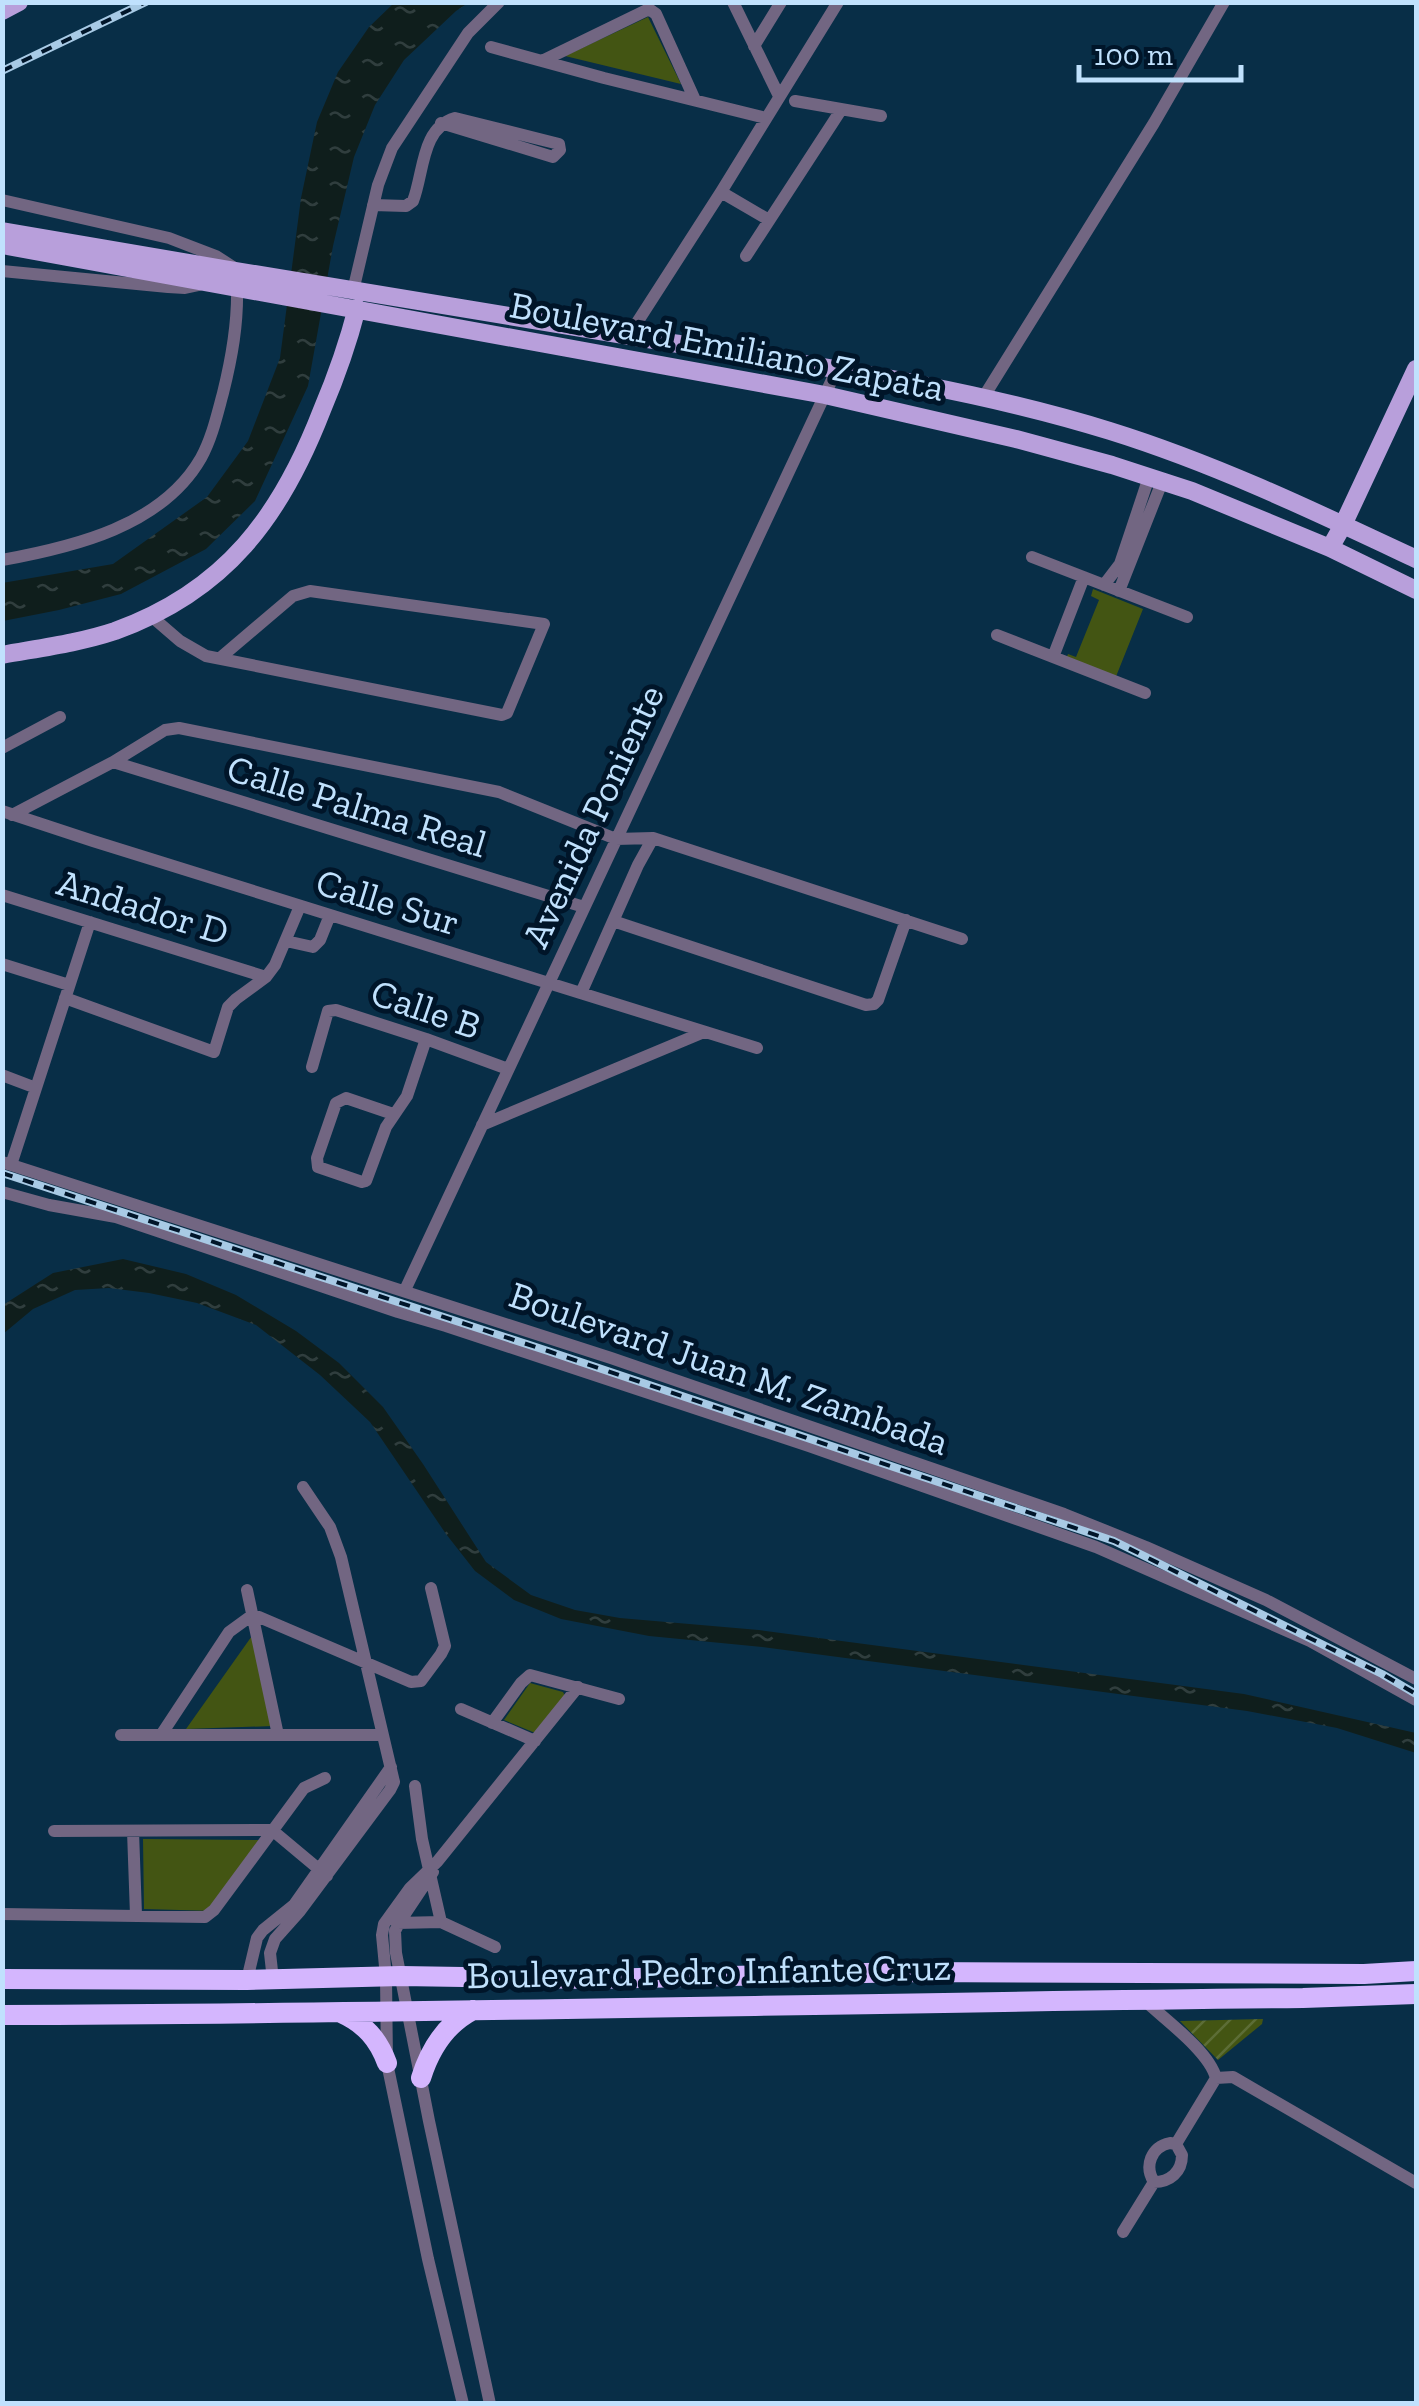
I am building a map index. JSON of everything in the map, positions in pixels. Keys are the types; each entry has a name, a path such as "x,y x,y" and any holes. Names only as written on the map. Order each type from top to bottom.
{"highway":[{"name":"Boulevard Pedro Infante Cruz","path":"2,1979 594,1979 911,1972 1416,1971"},
{"name":"Boulevard Pedro Infante Cruz","path":"2,2015 476,2008 616,2010 1416,1994"},
{"path":"421,2078 446,2031 476,2008"},
{"path":"339,2013 370,2032 387,2064"}],"main road":[{"path":"2,10 19,2"},
{"name":"Boulevard Emiliano Zapata","path":"2,231 329,296 837,368 982,398 1146,442 1243,480 1416,558"},
{"name":"Boulevard Emiliano Zapata","path":"2,245 212,282 238,279"},
{"path":"2,655 87,639 151,616 208,580 254,537 306,450 343,355 355,300"},
{"name":"Boulevard Emiliano Zapata","path":"355,300 824,395 1016,439 1156,480 1265,520 1416,590"},
{"path":"1330,548 1416,369"}],"street":[{"path":"355,300 373,205 392,148 468,33 499,2"},
{"path":"732,2 780,96"},
{"path":"754,46 781,2"},
{"path":"629,336 838,2"},
{"path":"982,398 1154,123 1224,2"},
{"path":"542,61 649,9 656,14 694,100"},
{"path":"491,46 766,118"},
{"path":"796,101 881,116"},
{"path":"746,256 841,110"},
{"path":"373,205 406,206 414,201 429,142 441,123 504,136"},
{"path":"721,192 769,220"},
{"path":"2,200 169,238 216,256 238,279 238,313 229,369 212,434 188,475 163,501 126,524 82,542 2,560"},
{"path":"2,271 185,288 212,282"},
{"name":"Avenida Poniente","path":"405,1290 837,368"},
{"path":"1104,585 1120,564 1156,480"},
{"path":"1119,591 1156,480"},
{"path":"1032,557 1187,617"},
{"path":"1054,658 1084,577"},
{"path":"151,616 194,651 220,658 505,714 544,627 542,622 310,591 292,596 220,658"},
{"path":"996,635 1145,694"},
{"path":"2,748 60,716"},
{"path":"7,813 113,762 165,730 179,728 499,792 616,839 653,838 962,938"},
{"name":"Calle Palma Real","path":"113,762 584,907"},
{"name":"Calle Sur","path":"7,813 757,1048"},
{"path":"580,993 653,838"},
{"name":"Andador D","path":"2,895 266,977"},
{"path":"2,964 214,1052 228,1008 274,966 300,906"},
{"path":"286,941 308,947 316,944 330,915"},
{"path":"613,921 866,1005 878,1000 906,920"},
{"path":"7,1163 90,922"},
{"name":"Calle B","path":"312,1066 328,1011 336,1010 508,1070"},
{"path":"482,1125 704,1032"},
{"path":"394,1114 346,1098 336,1103 316,1158 318,1166 362,1182 367,1178 386,1127 407,1096 426,1039"},
{"path":"2,1075 36,1088"},
{"name":"Boulevard Juan M. Zambada","path":"7,1163 405,1290 1064,1514 1266,1600 1416,1679"},
{"name":"Boulevard Juan M. Zambada","path":"2,1192 50,1206 116,1217 809,1446 1080,1541 1310,1641 1416,1700"},
{"path":"272,1980 272,1945 392,1767 336,1540 302,1488"},
{"path":"161,1735 229,1632 251,1616 418,1682 445,1646 431,1588"},
{"path":"247,1590 278,1735"},
{"path":"492,1722 528,1676 535,1674 619,1698"},
{"path":"490,2404 421,2078 397,2011 391,1924 410,1888 432,1868 578,1687"},
{"path":"462,1709 535,1741"},
{"path":"121,1735 382,1735"},
{"path":"2,1914 206,1918 304,1788 325,1778"},
{"path":"416,1786 422,1839 432,1868 441,1922"},
{"path":"54,1831 272,1830 324,1873"},
{"path":"133,1831 136,1915"},
{"path":"248,1980 262,1930 294,1905 324,1873"},
{"path":"391,1924 441,1922 495,1947"},
{"path":"1143,2000 1193,2046 1216,2078 1176,2144"},
{"path":"397,2011 387,2064 463,2404"},
{"path":"1216,2078 1233,2076 1416,2183"},
{"path":"1162,2144 1176,2144 1182,2155 1179,2169 1166,2181 1154,2182 1148,2170 1152,2156 1162,2144"},
{"path":"1123,2232 1154,2182"}],"green space":[{"path":"648,17 681,84 565,56"},
{"path":"1093,589 1143,609 1115,679 1066,659 1068,654 1076,657 1099,600 1091,596"},
{"path":"254,1633 273,1726 186,1729"},
{"path":"530,1683 563,1692 566,1698 540,1735 504,1720"},
{"path":"143,1839 267,1840 214,1911 144,1909"},
{"path":"1263,2019 1262,2024 1218,2060 1180,2021"}],"water":[{"path":"394,3 468,3 404,60 375,105 354,157 333,246 308,386 255,501 206,549 121,594 3,621 2,583 113,564 207,497 248,441 280,358 301,198 317,122 338,72 369,27"},
{"path":"123,1259 186,1274 236,1295 296,1331 339,1363 383,1407 486,1562 531,1595 575,1610 620,1618 759,1630 1244,1694 1416,1733 1416,1753 1337,1728 1247,1711 762,1647 649,1636 561,1619 514,1600 475,1571 370,1422 320,1375 256,1325 197,1303 109,1288 75,1290 33,1309 3,1334 3,1305 53,1273"}],"railway":[{"path":"2,71 146,2"},
{"path":"2,1173 1114,1541 1416,1694"}]}
